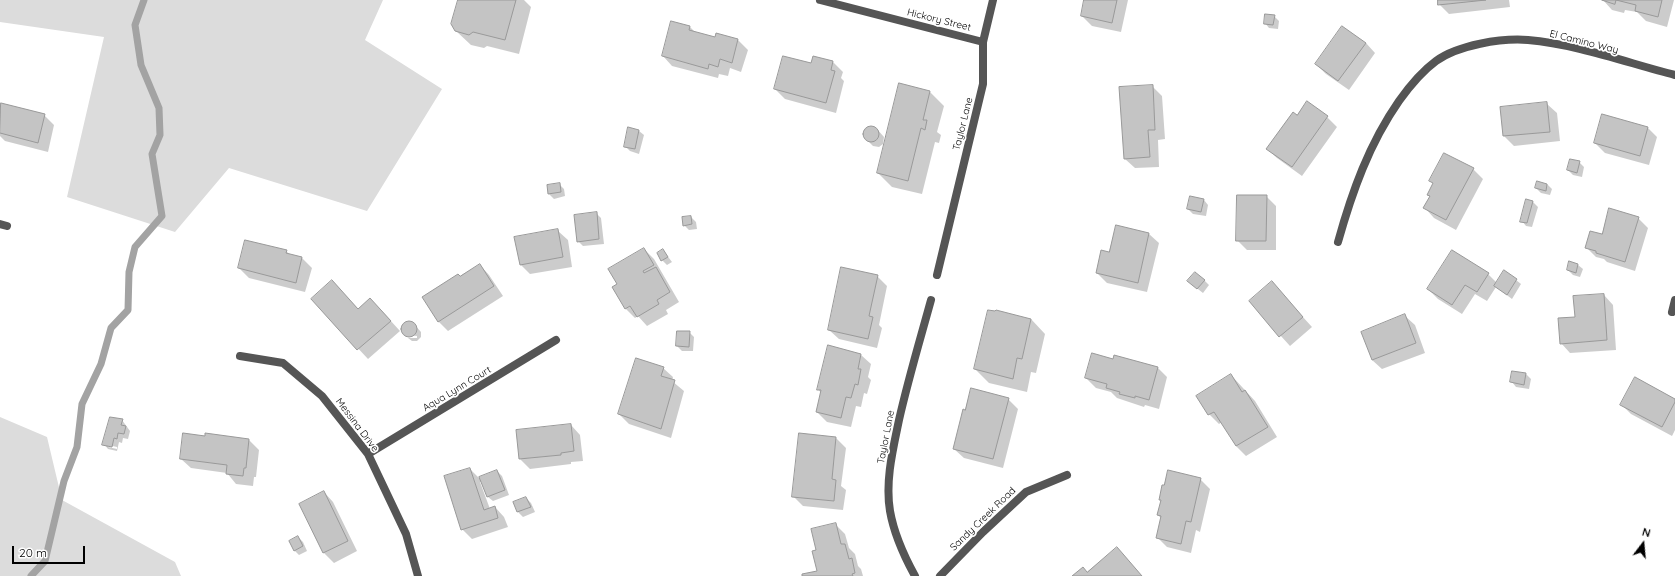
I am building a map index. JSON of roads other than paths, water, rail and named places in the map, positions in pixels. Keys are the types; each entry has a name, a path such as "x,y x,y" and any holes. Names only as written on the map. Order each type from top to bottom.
{"street":[{"name":"Hickory Street","path":"820,0 983,42"},
{"name":"Taylor Lane","path":"937,275 983,84 983,42 993,0"},
{"name":"El Camino Way","path":"1338,242 1346,211 1364,164 1385,122 1411,84 1436,61 1467,47 1498,40 1527,40 1555,43 1675,75"},
{"name":"Taylor Lane","path":"915,576 898,542 890,510 889,483 892,451 931,300"},
{"path":"1672,312 1675,300"},
{"name":"Aqua Lynn Court","path":"368,454 556,340"},
{"name":"Messina Drive","path":"240,356 283,363 322,396 368,454 406,534 418,576"},
{"name":"Sandy Creek Road","path":"940,576 983,532 1026,492 1067,475"}],"waterway":[{"path":"31,576 45,561 64,481 77,447 82,404 101,364 111,328 128,310 129,272 135,247 162,216 152,154 160,135 159,108 141,65 135,25 144,0"}]}
